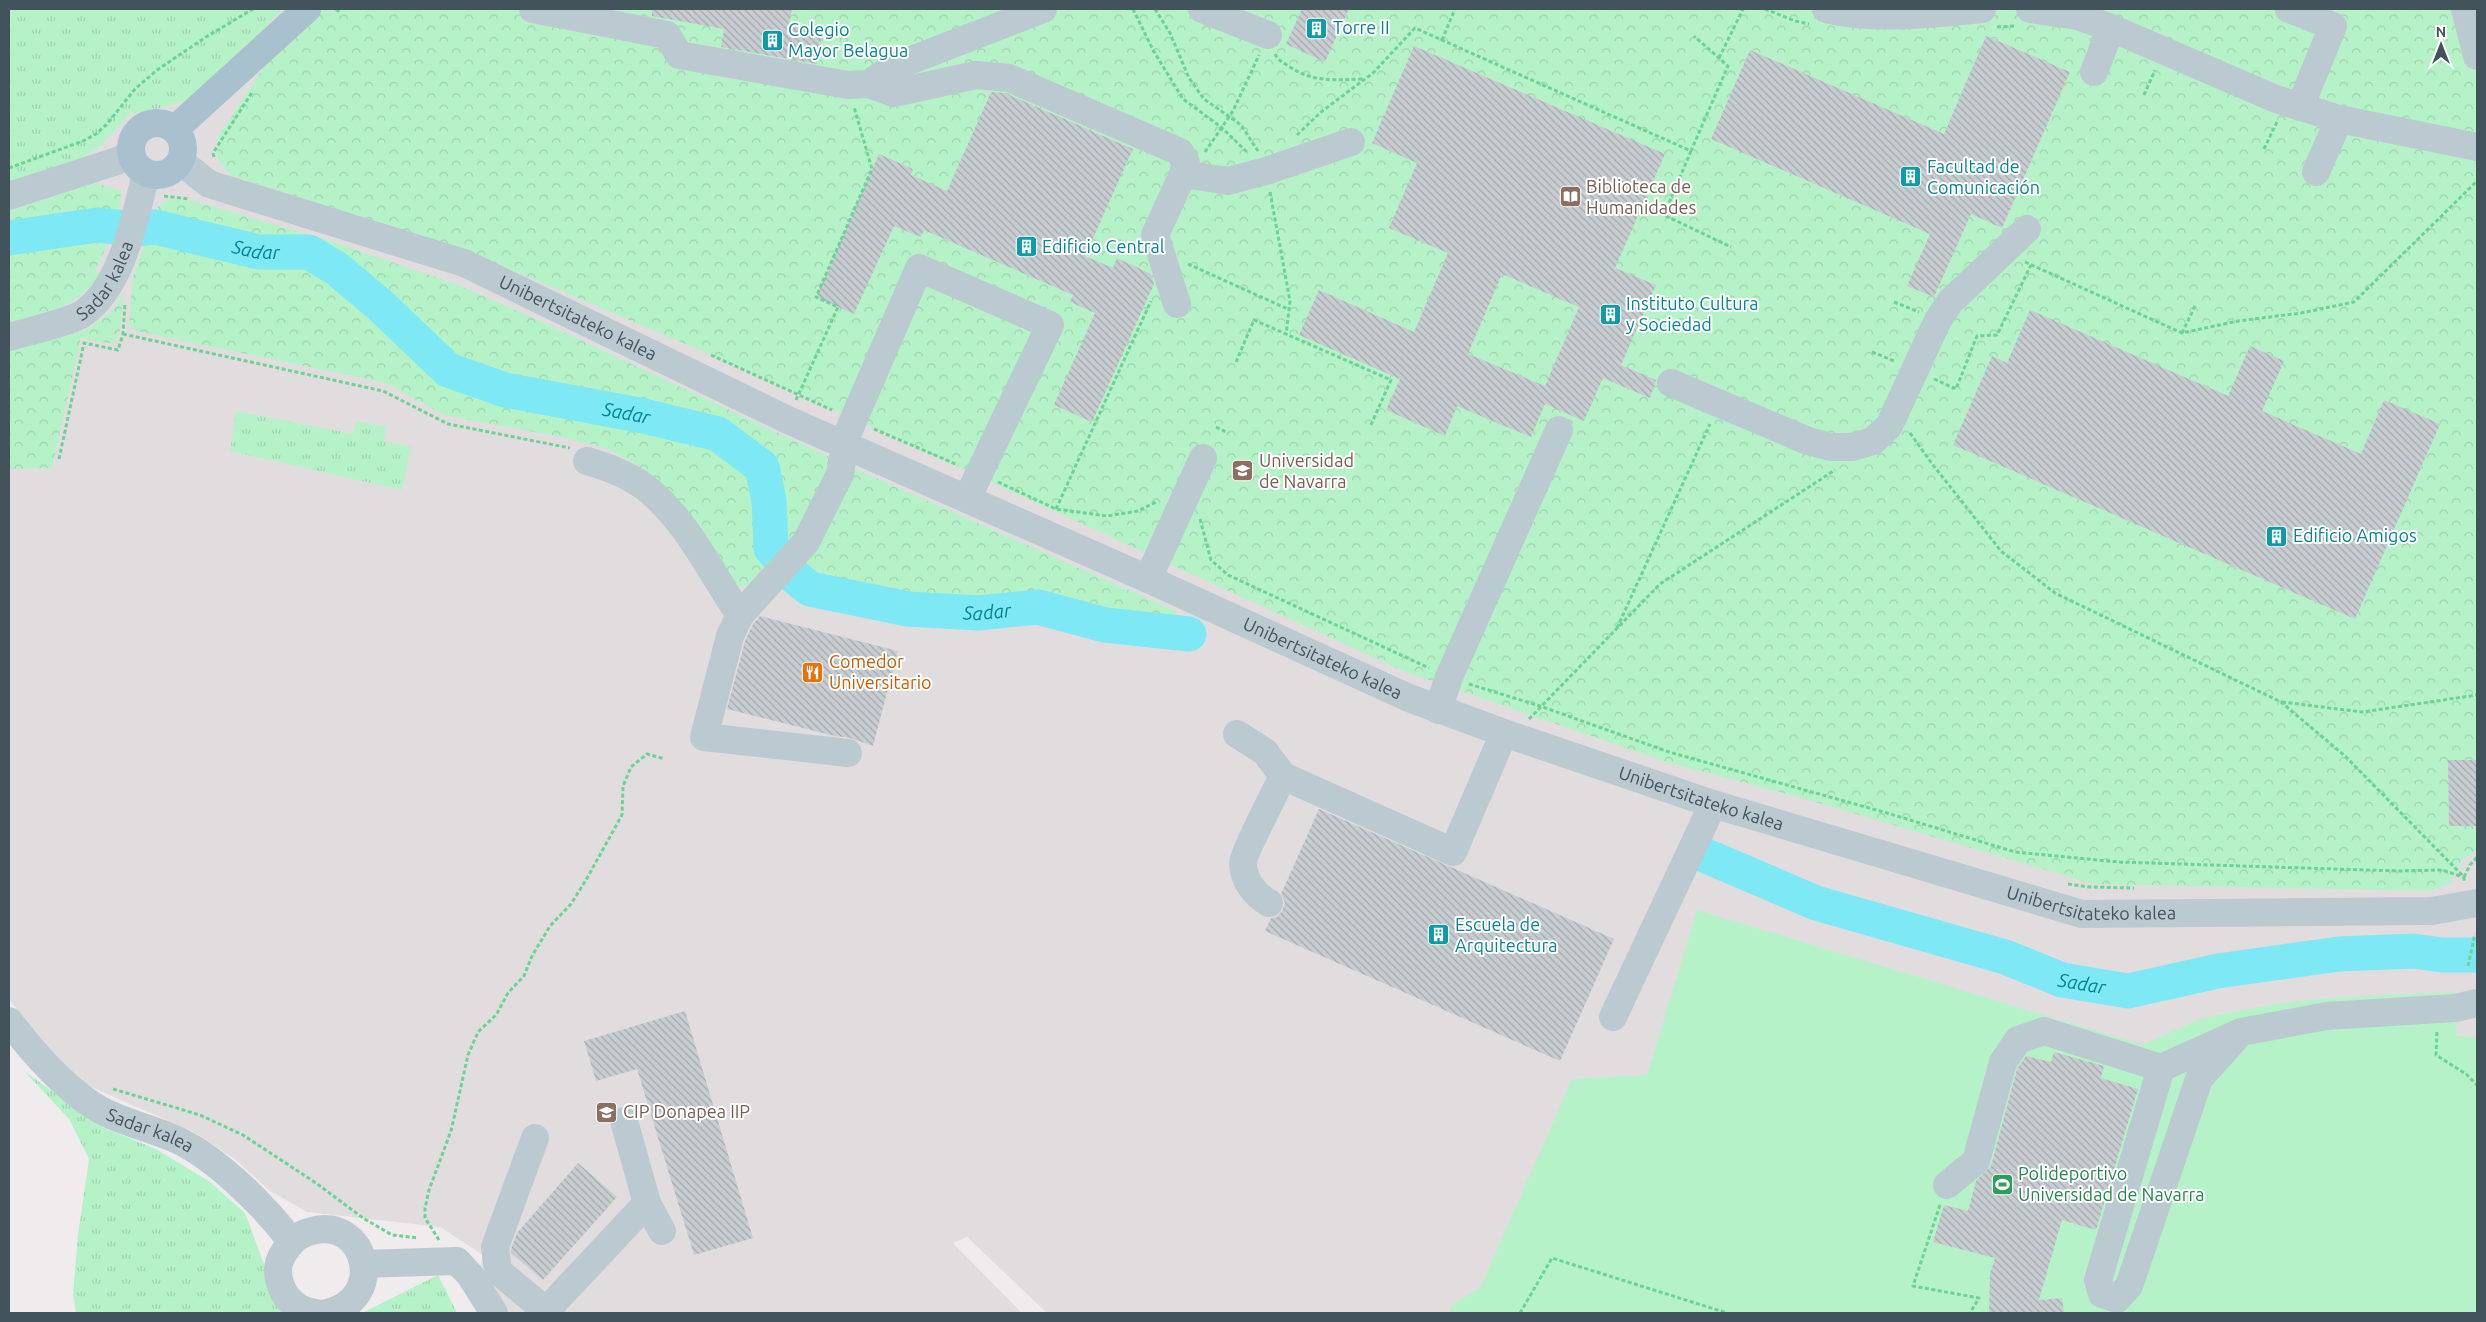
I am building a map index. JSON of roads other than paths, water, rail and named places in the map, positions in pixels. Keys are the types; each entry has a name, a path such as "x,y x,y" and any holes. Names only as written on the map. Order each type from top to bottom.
{"main road":[{"path":"175,129 307,9"},
{"path":"160,123 175,129 184,144 180,162 166,174 156,176 138,164 133,138 138,130 146,125 160,123"}],"street":[{"path":"534,9 667,35 679,55 858,84 894,92 976,75 1009,78 1183,163 1228,181 1266,171 1351,142"},
{"path":"858,84 891,68 1043,9"},
{"path":"1202,9 1268,35"},
{"path":"2288,117 2333,26 2289,9"},
{"path":"2465,9 2477,56"},
{"path":"1820,17 1937,14 1987,18"},
{"path":"2025,17 2078,16 2111,28 2276,99 2288,117"},
{"path":"2094,72 2111,28"},
{"path":"2288,117 2339,119 2442,142 2477,147"},
{"path":"2316,172 2339,119"},
{"path":"9,196 117,160 138,164"},
{"name":"Unibertsitateko kalea","path":"180,162 209,184 464,263 788,420 846,442 968,499 1438,710 1712,804 2082,914 2432,911 2477,904"},
{"path":"1177,304 1155,235 1183,163"},
{"name":"Sadar kalea","path":"9,337 81,315 101,298 146,206 138,164"},
{"path":"1671,383 1808,441 1831,447 1852,448 1872,441 1889,426 1938,320 1946,308 1966,284 2026,229"},
{"path":"848,753 704,737 730,636 740,615 806,542 840,474 846,442 919,268 1050,325 968,499"},
{"path":"1438,710 1448,677 1560,430"},
{"path":"582,455 614,469 646,487 656,497 681,524 740,615"},
{"path":"1148,579 1203,458"},
{"path":"1238,734 1266,752 1283,776 1452,852 1504,733"},
{"path":"1269,903 1257,896 1247,878 1243,862 1283,776"},
{"path":"1613,1017 1712,804"},
{"path":"1947,1185 1976,1161 2003,1062 2018,1040 2044,1031 2161,1068 2241,1032 2327,1016 2438,1009 2477,1003"},
{"name":"Sadar kalea","path":"9,1021 39,1060 86,1100 124,1122 170,1136 212,1160 281,1228 290,1241"},
{"path":"2161,1068 2098,1280 2102,1294 2117,1299 2130,1286 2199,1079 2241,1032"},
{"path":"624,1121 647,1203 662,1231"},
{"path":"536,1138 495,1247 498,1271 545,1312 647,1203"},
{"path":"316,1313 299,1309 283,1292 278,1272 280,1258 290,1241 300,1234 321,1228 338,1232 352,1241 359,1250 365,1272 358,1294 352,1302 340,1310 327,1313"},
{"path":"364,1264 457,1261 470,1275 494,1313"}],"waterway":[{"name":"Sadar","path":"9,238 97,225 135,229 155,227 259,252 309,252 337,269 380,305 448,370 505,390 644,416 718,434 762,467 769,501 771,548 795,577 810,589 908,609 978,613 1038,607 1105,625 1189,634"},
{"name":"Sadar","path":"1704,855 1816,903 2005,957 2062,980 2128,991 2218,971 2339,954 2414,951 2442,955 2477,955"}],"place":[{"name":"Torre II","path":"1317,28"},
{"name":"Colegio Mayor Belagua","path":"772,40"},
{"name":"Facultad de Comunicación","path":"1911,177"},
{"name":"Biblioteca de Humanidades","path":"1570,197"},
{"name":"Edificio Central","path":"1026,247"},
{"name":"Instituto Cultura y Sociedad","path":"1610,314"},
{"name":"Universidad de Navarra","path":"1243,471"},
{"name":"Edificio Amigos","path":"2277,536"},
{"name":"Comedor Universitario","path":"813,672"},
{"name":"Escuela de Arquitectura","path":"1439,935"},
{"name":"CIP Donapea IIP","path":"607,1112"},
{"name":"Polideportivo Universidad de Navarra","path":"2002,1184"}]}
